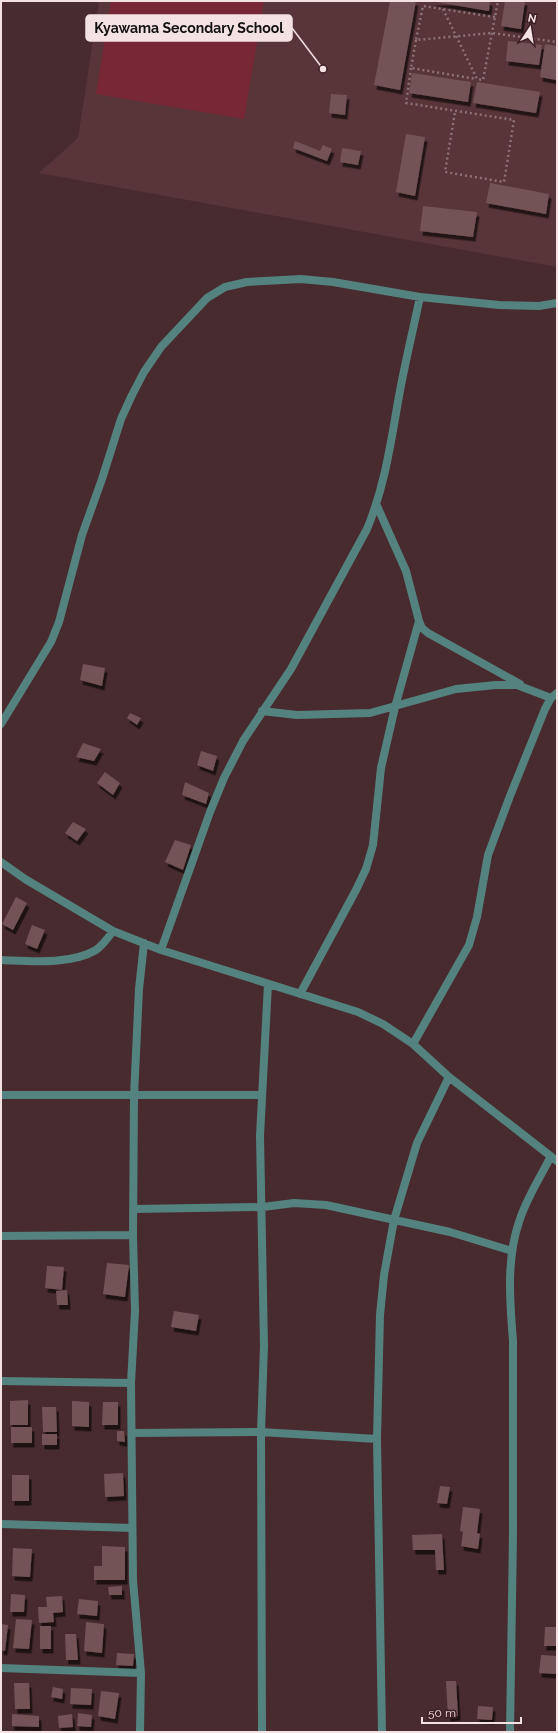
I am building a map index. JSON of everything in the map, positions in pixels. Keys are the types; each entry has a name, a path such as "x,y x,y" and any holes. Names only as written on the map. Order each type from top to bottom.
{"street":[{"path":"1,724 51,642 59,622 82,535 121,419 132,395 144,372 161,347 207,298 225,287 246,282 301,279 333,282 420,297 506,305 539,306 557,303"},
{"path":"161,950 210,812 224,778 243,741 291,669 367,528 376,506 383,483 420,297"},
{"path":"376,506 406,571 419,621 428,633 528,688"},
{"path":"300,994 366,869 373,844 381,768 394,707 419,621"},
{"path":"262,711 297,715 341,715 370,713 437,693 462,688 506,684 528,688 554,696 546,709 512,790 488,855 477,917 469,945 413,1044"},
{"path":"1,862 26,879 113,931 161,950 358,1012 383,1024 413,1044 449,1077 554,1158 528,1200 519,1222 512,1251 511,1311 513,1342 513,1540 510,1732"},
{"path":"1,960 42,961 68,959 95,950 103,945 113,931"},
{"path":"140,1732 141,1673 134,1580 132,1528 131,1383 135,1311 133,1235 134,1096 139,989 144,943"},
{"path":"262,1732 260,1432 264,1346 263,1207 260,1136 268,984"},
{"path":"382,1732 378,1439 380,1315 384,1275 394,1220 417,1143 449,1077"},
{"path":"1,1095 262,1095"},
{"path":"133,1209 263,1207 294,1203 326,1205 450,1232 512,1251"},
{"path":"1,1236 133,1235"},
{"path":"1,1381 131,1383"},
{"path":"132,1433 260,1432 378,1439"},
{"path":"1,1524 132,1528"},
{"path":"1,1668 141,1673"}],"path":[{"path":"411,68 483,80 498,1"},
{"path":"455,112 445,172 504,182 514,120 455,112 406,103 423,6 495,17"},
{"path":"443,9 477,79"},
{"path":"416,40 492,33 557,42"}],"shaded area":[{"path":"99,1 557,1 557,267 39,173 78,138"},
{"path":"111,1 264,1 244,119 96,94"}],"building":[{"path":"390,1 416,1 400,90 374,85"},
{"path":"430,1 490,1 489,11"},
{"path":"505,1 525,1 521,29 501,26"},
{"path":"508,41 542,45 539,65 506,61"},
{"path":"545,44 557,46 556,80 540,77"},
{"path":"412,73 471,82 468,102 409,93"},
{"path":"477,82 540,92 536,113 473,103"},
{"path":"331,94 347,95 345,115 329,113"},
{"path":"406,134 425,137 415,196 396,192"},
{"path":"295,141 320,151 323,145 332,149 327,161 293,148"},
{"path":"342,148 361,151 358,165 340,162"},
{"path":"490,183 549,194 546,214 486,203"},
{"path":"423,206 477,212 473,237 420,231"},
{"path":"83,664 105,668 102,686 80,680"},
{"path":"130,713 141,718 137,725 127,718"},
{"path":"83,743 101,749 94,761 76,757"},
{"path":"201,751 217,756 213,771 197,765"},
{"path":"105,772 120,783 113,795 97,783"},
{"path":"185,782 209,793 206,804 182,795"},
{"path":"73,822 86,829 77,841 65,833"},
{"path":"175,840 191,845 183,870 165,862"},
{"path":"16,897 27,903 13,930 2,924"},
{"path":"32,925 45,930 37,949 25,944"},
{"path":"107,1263 129,1265 125,1297 103,1294"},
{"path":"47,1266 64,1267 62,1290 45,1288"},
{"path":"67,1290 68,1305 57,1305 56,1291"},
{"path":"174,1311 199,1315 196,1331 171,1327"},
{"path":"28,1400 28,1425 10,1425 10,1401"},
{"path":"72,1401 89,1402 89,1427 72,1426"},
{"path":"103,1402 118,1402 118,1425 102,1425"},
{"path":"42,1407 56,1407 57,1432 43,1432"},
{"path":"11,1427 32,1427 32,1443 11,1443"},
{"path":"117,1431 124,1431 125,1442 117,1441"},
{"path":"42,1434 57,1434 57,1445 42,1445"},
{"path":"123,1473 124,1496 105,1497 104,1474"},
{"path":"12,1475 29,1475 29,1501 12,1501"},
{"path":"440,1486 450,1487 447,1504 437,1503"},
{"path":"463,1507 480,1509 477,1533 480,1534 478,1549 461,1546 463,1532 460,1531"},
{"path":"442,1534 444,1570 436,1570 435,1550 413,1550 412,1535"},
{"path":"102,1546 125,1547 125,1580 94,1580 94,1566 102,1566"},
{"path":"13,1548 32,1549 30,1577 12,1576"},
{"path":"122,1586 122,1595 109,1595 108,1587"},
{"path":"11,1594 25,1595 24,1612 10,1612"},
{"path":"62,1596 63,1612 53,1613 54,1622 39,1623 38,1607 47,1607 46,1597"},
{"path":"79,1599 98,1601 97,1616 77,1614"},
{"path":"16,1619 32,1620 29,1649 13,1648"},
{"path":"86,1622 104,1624 102,1653 84,1651"},
{"path":"1,1624 8,1625 5,1651 1,1650"},
{"path":"40,1626 51,1626 51,1649 40,1649"},
{"path":"545,1627 557,1627 557,1646 544,1646"},
{"path":"65,1634 76,1634 78,1660 66,1660"},
{"path":"117,1653 134,1654 133,1666 116,1665"},
{"path":"541,1655 557,1656 557,1674 539,1673"},
{"path":"446,1681 456,1681 458,1716 448,1717"},
{"path":"14,1683 29,1683 30,1709 15,1709"},
{"path":"53,1687 63,1689 62,1699 51,1697"},
{"path":"71,1688 92,1689 91,1705 70,1704"},
{"path":"101,1691 119,1693 115,1719 98,1716"},
{"path":"478,1706 493,1707 492,1720 477,1719"},
{"path":"78,1713 92,1715 91,1727 77,1726"},
{"path":"12,1714 39,1716 39,1727 12,1726"},
{"path":"72,1714 73,1727 59,1728 58,1716"}],"place":[{"name":"Kyawama Secondary School","path":"323,69"}]}
